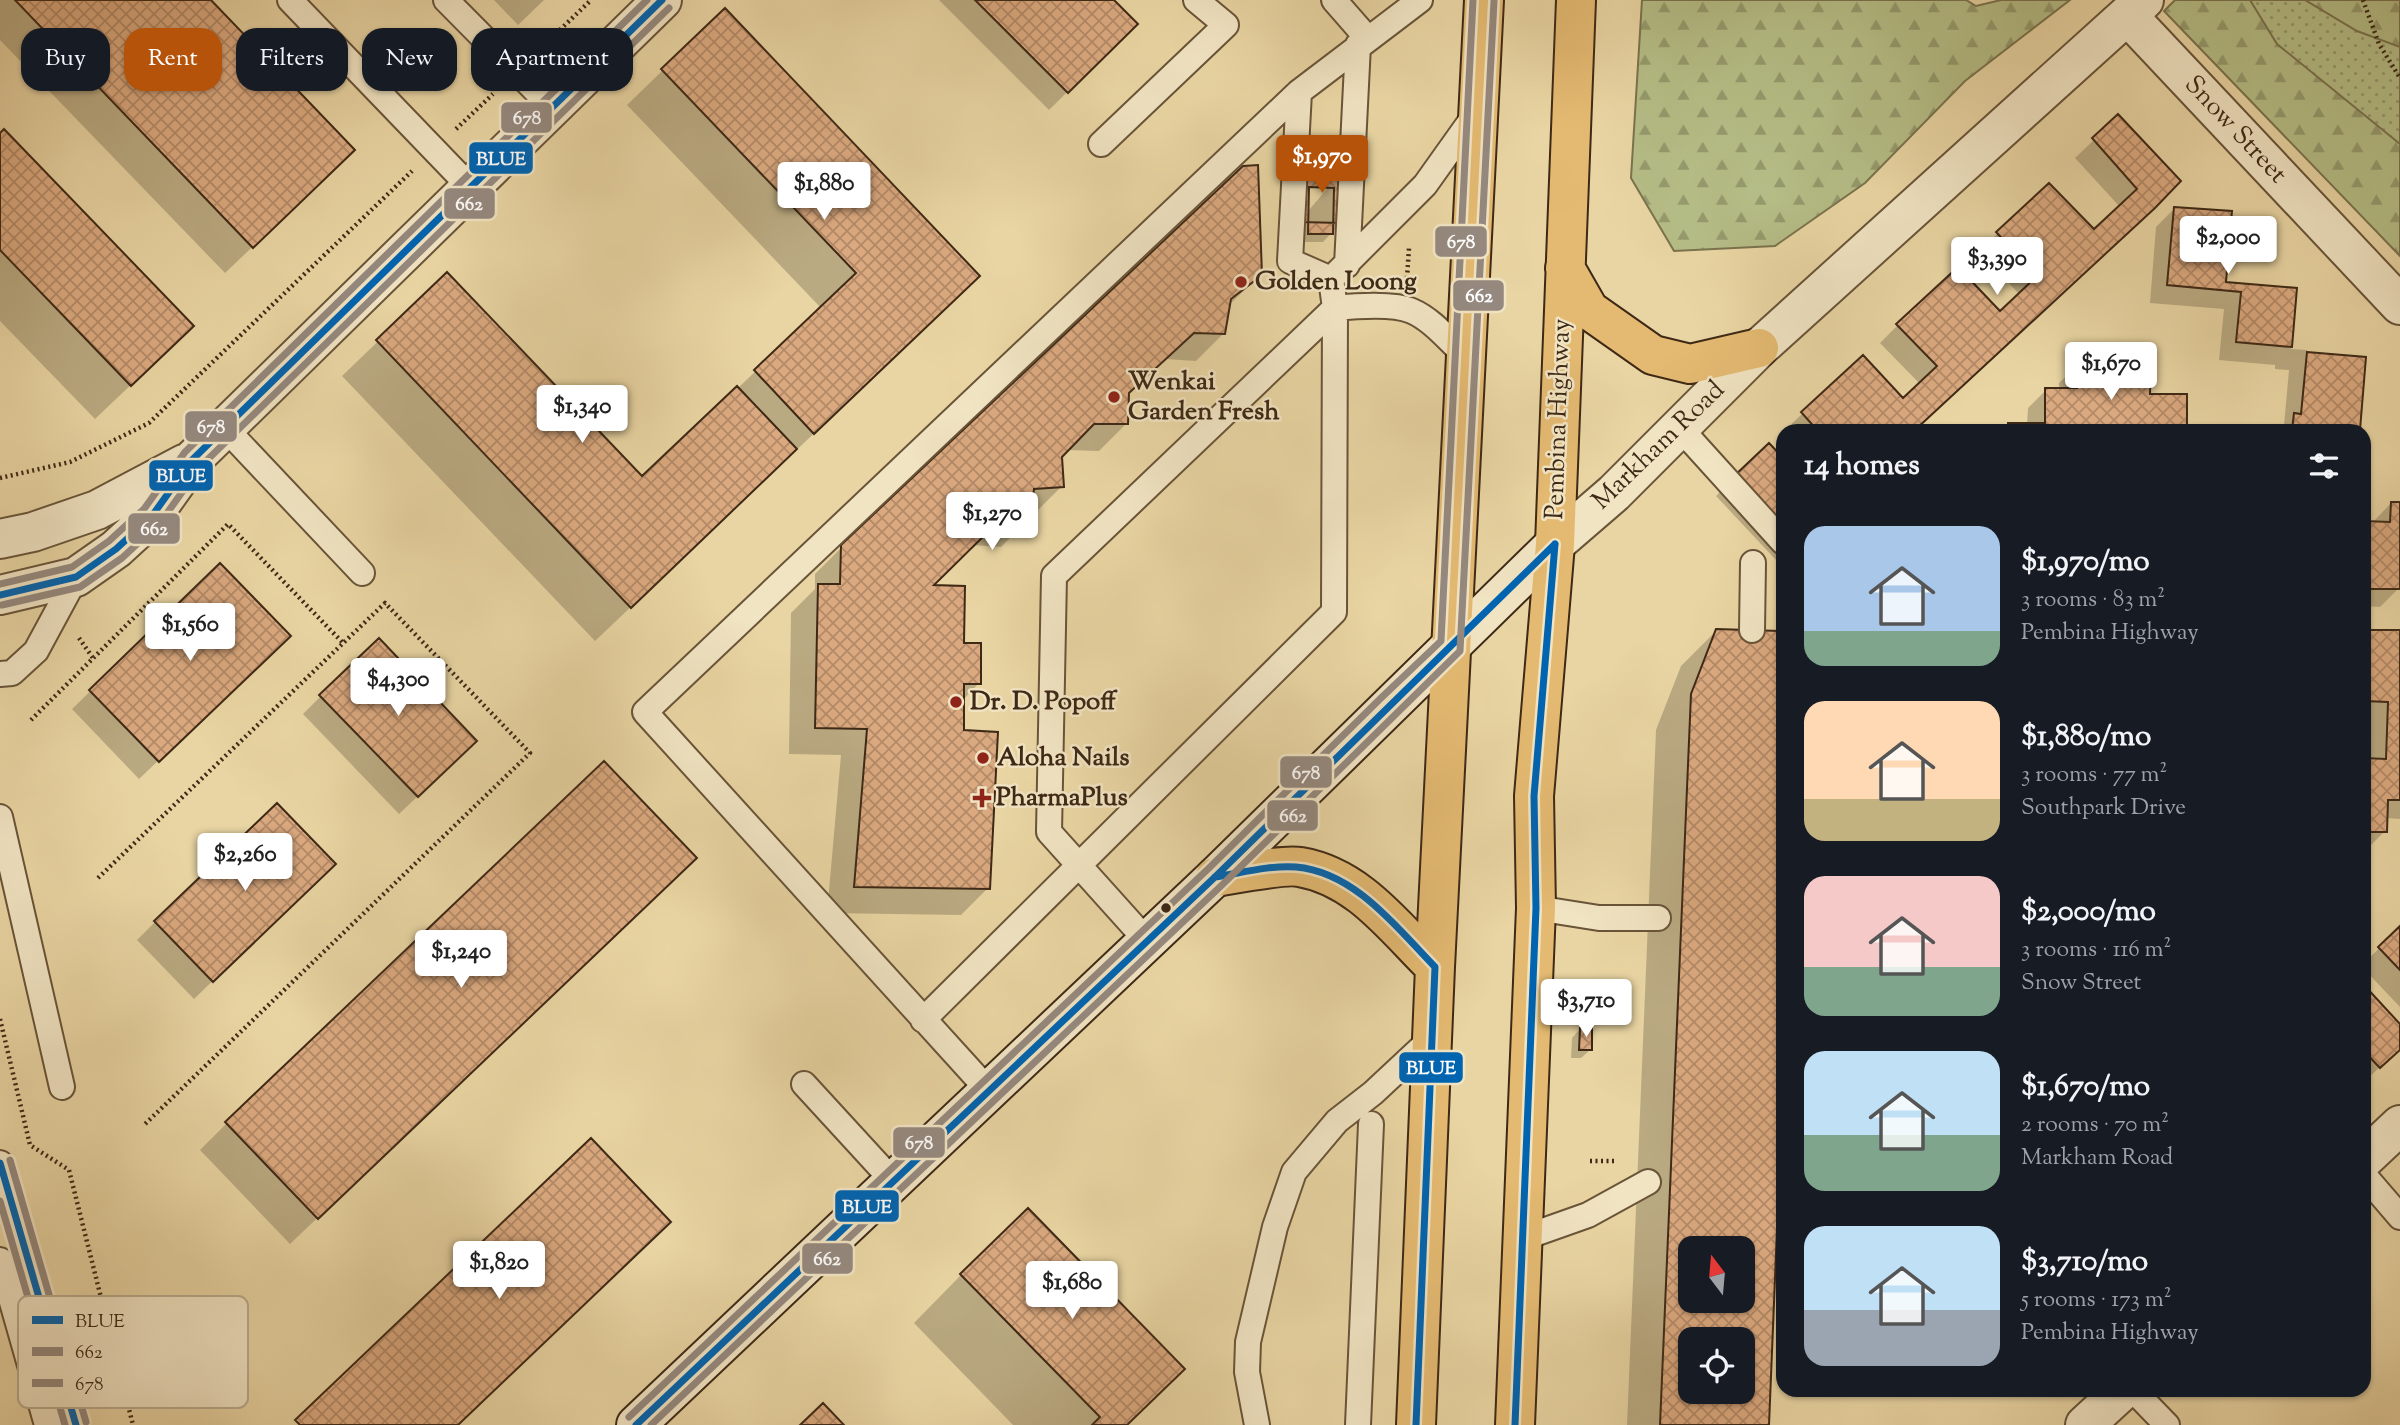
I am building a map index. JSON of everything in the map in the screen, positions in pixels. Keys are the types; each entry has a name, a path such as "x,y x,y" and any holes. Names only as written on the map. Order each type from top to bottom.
{"main road":[{"path":"1416,1425 1451,646 1484,0"},
{"name":"Pembina Highway","path":"1515,1425 1536,908 1534,796 1555,544 1576,0"},
{"path":"1565,267 1588,310 1653,355 1690,364 1759,348"},
{"path":"1215,877 1298,866 1344,882 1369,900 1436,967"}],"street":[{"path":"0,595 76,577 116,549 152,516 192,460 662,0"},
{"name":"Snow Street","path":"2136,8 2400,305"},
{"name":"Markham Road","path":"636,1425 1215,877 1555,544 1614,493 1759,348 2136,8"},
{"path":"17,535 97,510 192,460"},
{"path":"2371,1152 2400,1125"},
{"path":"2085,1425 2115,1397"}],"lane":[{"path":"290,0 471,188"},
{"path":"446,0 474,28"},
{"path":"1101,144 1226,25 1196,0"},
{"path":"923,1020 1334,612 1335,307 1363,42 1334,0"},
{"path":"989,1091 645,712 1299,92 1420,0"},
{"path":"535,91 552,108"},
{"path":"1299,92 1290,261 1339,272"},
{"path":"1339,272 1425,185 1477,111"},
{"path":"1147,941 1049,832 1054,576 1335,307 1368,305 1411,310 1467,357"},
{"path":"1679,427 1776,534"},
{"path":"225,428 362,573"},
{"path":"0,551 17,535"},
{"path":"1752,630 1753,563"},
{"path":"0,674 12,673 36,651 76,577"},
{"path":"0,817 62,1087"},
{"path":"1536,908 1599,918 1658,918"},
{"path":"1257,1425 1247,1372 1248,1342 1275,1227 1294,1172 1337,1121 1373,1093 1433,1037"},
{"path":"804,1084 893,1181"},
{"path":"1358,1425 1371,1124"},
{"path":"0,1163 39,1296"},
{"path":"1523,1238 1588,1215 1648,1182"},
{"path":"2371,1183 2400,1217"},
{"path":"0,1260 18,1323"},
{"path":"2140,1397 2167,1425"},
{"path":"42,1408 47,1425"},
{"path":"71,1408 76,1425"}],"path":[{"path":"561,28 591,0"},
{"path":"2363,0 2379,44 2400,78"},
{"path":"0,478 70,462 149,423 495,91"},
{"path":"31,720 228,524 344,644"},
{"path":"98,878 385,603 530,753 143,1126"},
{"path":"0,1019 30,1145 69,1170 101,1296"},
{"path":"1590,1161 1619,1161"},
{"path":"129,1408 133,1425"}],"green space":[{"path":"1642,0 1966,0 1976,6 2001,0 2070,0 1965,81 1865,183 1775,246 1674,251 1631,178"},
{"path":"2175,0 2250,0 2277,44 2400,144 2400,256 2164,11"},
{"path":"2231,0 2400,0 2400,211"},
{"path":"2305,0 2400,0 2400,47 2357,31"}],"building":[{"path":"15,0 211,0 238,28 236,91 298,91 355,150 253,248 102,91 110,91 110,28 42,28"},
{"path":"975,0 1114,0 1138,24 1068,93"},
{"path":"725,8 980,276 814,434 754,370 856,273 661,69"},
{"path":"2118,114 2181,181 1921,424 1812,424 1801,412 1863,355 1903,398 1937,366 1896,324 1958,267 2000,311 2037,276 1996,232 2049,183 2094,229 2137,189 2092,138"},
{"path":"4,129 194,326 131,386 0,250 0,133"},
{"path":"1258,165 1262,275 1231,299 1225,334 1194,333 1129,393 1128,424 1094,424 1062,457 1064,487 1034,489 1030,521 1001,519 934,585 965,586 964,643 981,643 981,684 964,684 964,730 998,732 990,889 854,887 867,729 815,728 818,584 840,584 841,545 1243,166"},
{"path":"1302,167 1345,169 1342,223 1300,222"},
{"path":"1309,187 1334,188 1333,234 1308,234"},
{"path":"2174,207 2232,211 2226,282 2297,288 2292,347 2236,342 2241,292 2167,285"},
{"path":"447,272 642,476 737,386 797,449 631,608 376,340"},
{"path":"2307,352 2366,357 2360,424 2293,424 2294,413 2301,414"},
{"path":"2077,363 2151,364 2150,394 2187,394 2187,424 2008,424 2045,423 2045,388 2077,388"},
{"path":"1769,443 1776,450 1776,523 1733,477"},
{"path":"2391,502 2400,502 2400,589 2371,589 2371,521 2390,522"},
{"path":"220,563 291,636 159,762 89,690"},
{"path":"1716,629 1776,631 1776,1254 1769,1425 1660,1425 1691,694"},
{"path":"2371,630 2400,630 2400,800 2388,800 2387,832 2371,832 2371,758 2386,759 2388,702 2371,701"},
{"path":"379,638 477,741 418,797 319,695"},
{"path":"604,761 697,858 318,1219 225,1122"},
{"path":"277,803 336,864 213,982 154,921"},
{"path":"2400,926 2400,970 2378,947"},
{"path":"2371,993 2400,1024 2400,1050 2380,1068 2371,1058"},
{"path":"1580,1028 1592,1028 1592,1050 1579,1050"},
{"path":"591,1138 671,1222 458,1425 300,1425 295,1420"},
{"path":"1028,1208 1185,1369 1127,1425 1092,1425 1100,1417 960,1274"},
{"path":"823,1403 844,1425 800,1425"}],"transit line":[{"name":"678","path":"0,584 72,567 109,541 144,509 185,452 647,0"},
{"name":"BLUE","path":"0,595 76,577 116,549 152,516 192,460 662,0"},
{"name":"678","path":"629,1417 1208,869 1441,641 1473,0"},
{"name":"662","path":"651,1425 1222,885 1460,651 1494,1"},
{"name":"662","path":"2,605 80,587 122,558 160,523 200,467 669,8"},
{"name":"BLUE","path":"636,1425 1215,877 1555,544"},
{"name":"BLUE","path":"1515,1425 1536,908 1534,796 1555,544"},
{"name":"BLUE","path":"1215,877 1266,868 1296,867 1337,879 1373,904 1435,967 1416,1425"},
{"name":"678","path":"10,1160 49,1296"},
{"name":"BLUE","path":"0,1163 39,1296"},
{"name":"662","path":"0,1201 28,1296"},
{"name":"662","path":"60,1408 65,1425"},
{"name":"BLUE","path":"71,1408 76,1425"},
{"name":"678","path":"82,1408 86,1422"}],"place":[{"name":"Golden Loong","path":"1241,282"},
{"name":"Wenkai Garden Fresh","path":"1114,397"},
{"name":"Dr. D. Popoff","path":"956,702"},
{"name":"Aloha Nails","path":"983,758"},
{"name":"PharmaPlus","path":"982,798"}]}
